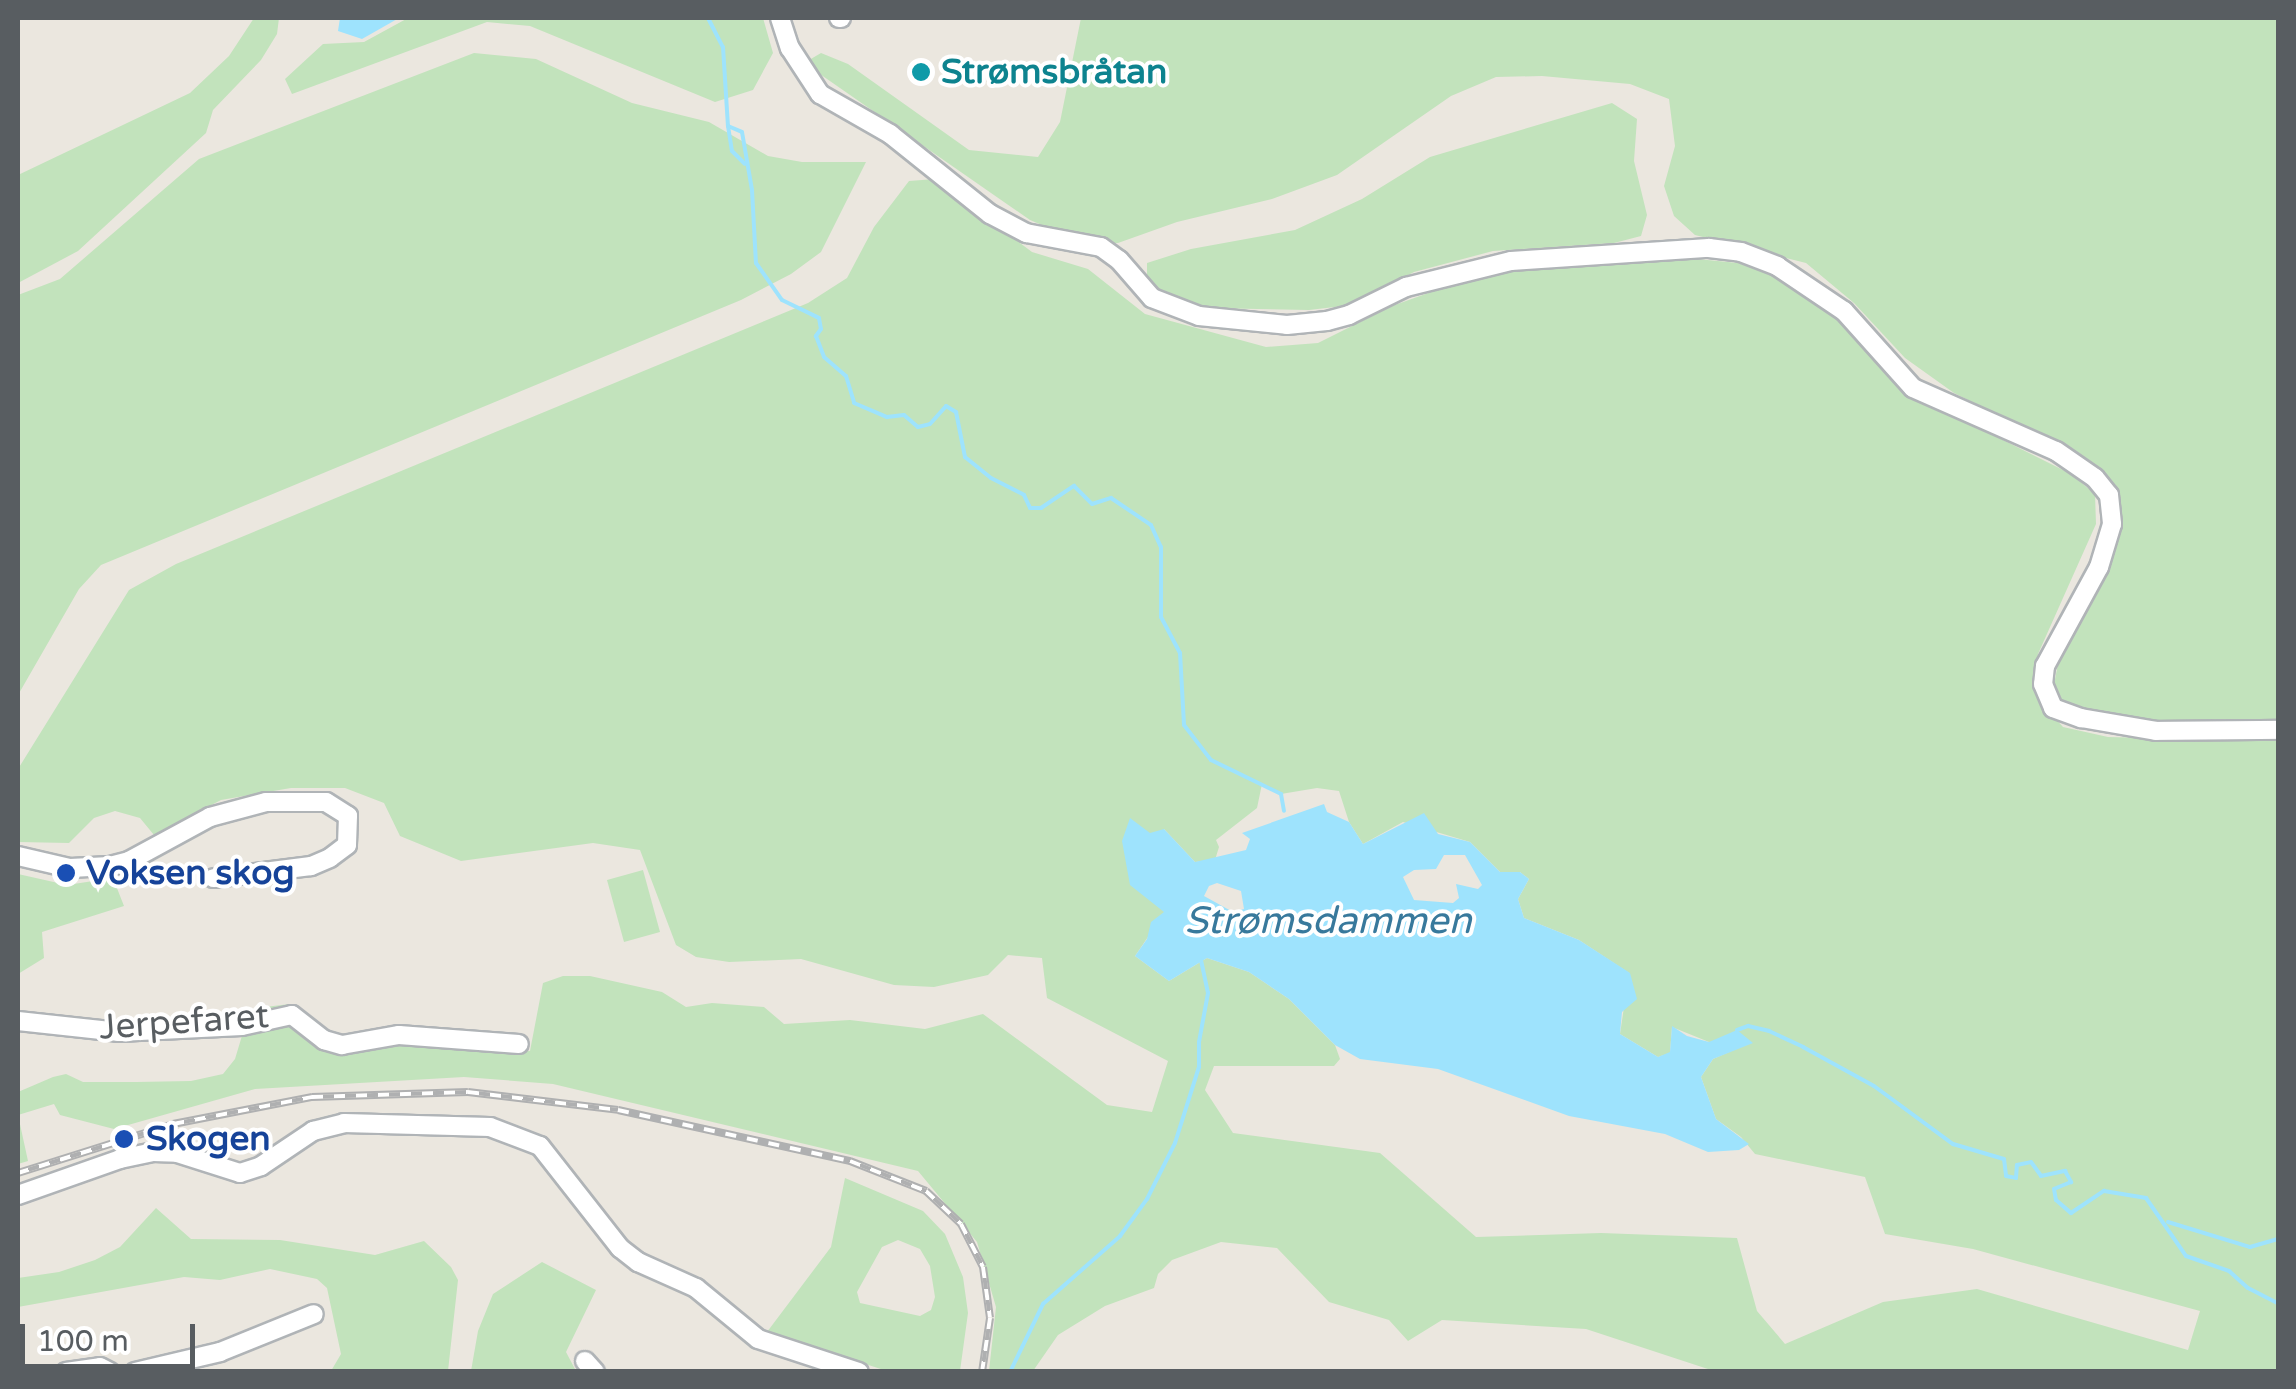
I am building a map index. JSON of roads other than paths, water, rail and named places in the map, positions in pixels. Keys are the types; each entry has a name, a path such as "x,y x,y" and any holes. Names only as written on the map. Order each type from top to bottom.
{"street":[{"path":"780,18 790,48 820,94 890,134 990,214 1048,239 1101,247 1119,260 1152,298 1198,316 1270,324 1327,321 1349,316 1406,287 1511,261 1709,248 1741,252 1777,266 1844,312 1913,388 2056,451 2095,478 2109,495 2112,524 2098,567 2045,666 2043,684 2053,708 2062,714 2156,731 2278,730"},
{"path":"18,856 78,869 110,866 140,855 210,817 266,802 326,802 348,816 347,845 330,858 311,866 214,878"},
{"name":"Jerpefaret","path":"18,1021 119,1032 242,1026 292,1016 324,1040 342,1044 398,1034 519,1044"},
{"path":"18,1195 154,1152 176,1153 240,1173 261,1166 313,1131 344,1122 490,1128 540,1146 610,1236 638,1262 696,1288 758,1339 859,1372"},
{"path":"135,1372 220,1352 314,1314"},
{"path":"66,1372 100,1368 110,1372"}],"water":[{"path":"340,18 399,18 362,39 338,31"},
{"name":"Strømsdammen","path":"1324,804 1327,812 1349,822 1363,844 1424,813 1438,834 1470,842 1500,872 1520,872 1529,879 1518,899 1524,918 1579,940 1630,973 1637,999 1622,1012 1620,1034 1658,1057 1670,1052 1672,1026 1687,1036 1709,1042 1737,1030 1753,1043 1713,1059 1701,1077 1716,1119 1749,1144 1739,1150 1708,1152 1665,1134 1569,1116 1438,1069 1360,1059 1335,1045 1289,999 1249,972 1207,958 1169,981 1135,956 1147,939 1151,922 1164,912 1130,885 1122,841 1130,818 1150,833 1164,829 1195,862 1246,850 1250,839 1242,833","holes":["1444,855 1465,855 1482,885 1478,889 1456,884 1459,898 1453,903 1414,900 1403,877 1414,870 1436,869","1217,883 1241,891 1244,909 1233,912 1204,896 1209,886"]}],"waterway":[{"path":"708,18 723,47 728,126 742,132 752,190 756,263 782,300 819,318 821,329 816,336 824,357 846,376 854,403 887,417 904,415 918,427 930,424 946,406 956,412 965,457 991,478 1024,495 1030,508 1041,508 1074,486 1092,504 1111,498 1151,525 1161,547 1161,617 1180,653 1184,725 1211,760 1281,794 1284,811"},
{"path":"728,126 732,151 745,164"},
{"path":"1010,1372 1043,1304 1120,1236 1147,1199 1175,1143 1199,1067 1199,1042 1208,993 1201,961"},
{"path":"1737,1030 1748,1026 1769,1031 1803,1047 1874,1086 1953,1144 2004,1159 2006,1176 2016,1178 2017,1165 2031,1162 2041,1176 2065,1171 2071,1182 2054,1189 2056,1200 2071,1213 2104,1191 2146,1198 2186,1256 2229,1271 2248,1288 2278,1303"},
{"path":"2168,1222 2250,1247 2278,1239"}],"railway":[{"path":"18,1173 173,1124 312,1097 468,1092 618,1110 850,1161 926,1191 961,1224 983,1267 990,1318 982,1372"}],"place":[{"name":"Strømsbråtan","path":"921,72"},
{"name":"Voksen skog","path":"66,873"},
{"name":"Skogen","path":"124,1139"}]}
